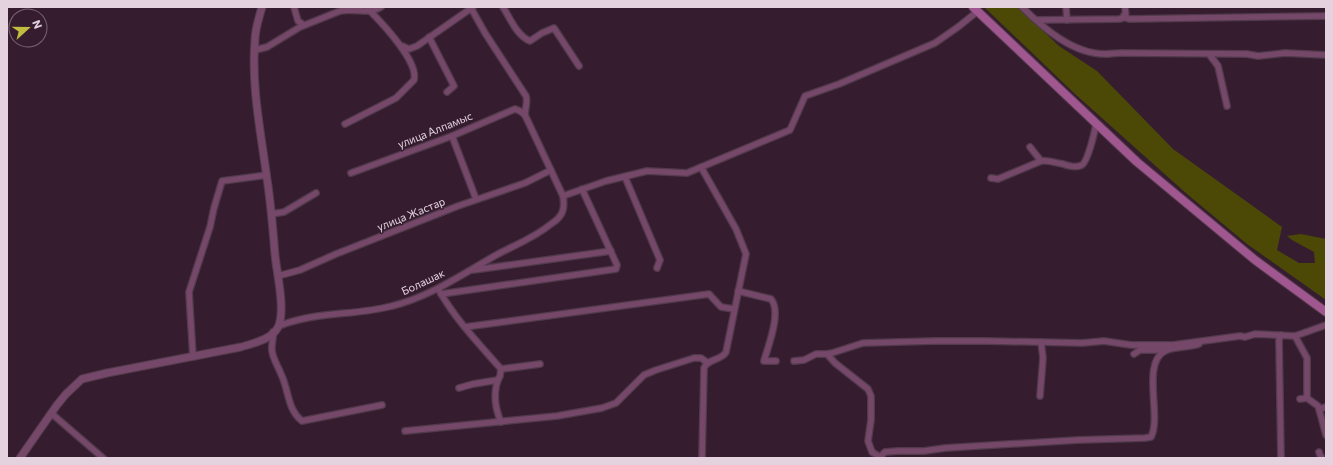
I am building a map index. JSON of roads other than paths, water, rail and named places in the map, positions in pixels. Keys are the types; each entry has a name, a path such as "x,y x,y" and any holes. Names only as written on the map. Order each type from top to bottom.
{"main road":[{"path":"975,9 1137,162 1255,260 1326,312"}],"street":[{"path":"294,7 298,21 304,25"},
{"path":"255,50 267,47 304,25 346,10 369,9 375,11 381,7"},
{"path":"503,7 520,35 525,40 530,41 542,33 554,28 579,66"},
{"path":"1022,7 1035,20 1064,41 1087,51 1104,54 1247,54 1258,56 1285,53 1326,55"},
{"path":"1066,7 1068,20"},
{"path":"1124,17 1125,7"},
{"path":"1125,7 1132,15 1142,18"},
{"path":"20,458 66,394 82,379 241,347 269,336 278,326 280,303 278,276 254,72 255,38 262,8"},
{"path":"401,46 407,49 412,49 472,8 485,33 526,96 527,100 525,115 564,196 625,176 647,171 687,173 790,130 794,125 797,111 805,96 846,81 935,43 958,27 975,9"},
{"path":"345,124 396,98 414,80 415,74 401,46 369,9"},
{"path":"1035,20 1124,17 1326,16"},
{"path":"429,37 454,86 447,92"},
{"path":"1209,54 1218,66 1227,106"},
{"name":"улица Алпамыс","path":"351,172 448,136 452,136 515,109 525,115"},
{"path":"992,178 998,179 1041,161 1048,160 1073,166 1080,166 1084,163 1089,151 1096,123"},
{"path":"452,136 476,199"},
{"path":"1030,147 1041,161"},
{"path":"701,167 736,229 746,251 726,352 724,356 708,363 704,368 702,458"},
{"name":"улица Жастар","path":"278,276 300,270 336,254 476,199 525,183 551,170"},
{"path":"193,357 189,292 210,227 222,181 267,175"},
{"path":"625,176 660,260 657,268"},
{"path":"441,294 616,269 618,265 582,189"},
{"path":"271,214 284,212 316,193"},
{"name":"Болашак","path":"278,326 308,317 364,311 392,306 437,289 468,270 538,235 560,216 564,203 564,196"},
{"path":"468,270 611,251"},
{"path":"437,289 457,319 465,326 500,369 500,376 496,386 496,407 501,422"},
{"path":"738,291 771,299 774,302 775,318 764,361 776,361"},
{"path":"465,326 708,294 721,307 734,309"},
{"path":"794,361 804,360 816,354 827,354 863,343 934,340 1082,343 1104,341 1131,345 1173,345 1206,340 1245,337 1255,334 1295,336 1326,325"},
{"path":"273,332 273,356 284,381 289,402 293,410 302,421 382,405"},
{"path":"1281,335 1279,340 1282,458"},
{"path":"1295,336 1308,358 1304,398 1318,406 1326,435"},
{"path":"1134,354 1140,350 1166,350 1192,347 1206,340"},
{"path":"1040,396 1043,358 1041,342"},
{"path":"827,354 835,363 868,389 871,396 871,420 868,441 872,452 880,458 885,452 1151,437 1155,427 1152,390 1153,373 1155,363 1162,352 1166,350"},
{"path":"405,432 557,416 602,408 616,403 644,375 694,358 701,358 708,363"},
{"path":"500,369 540,364"},
{"path":"459,388 472,384 498,380"},
{"path":"1319,409 1326,407"},
{"path":"52,413 103,458"},
{"path":"1319,452 1322,458"}]}
